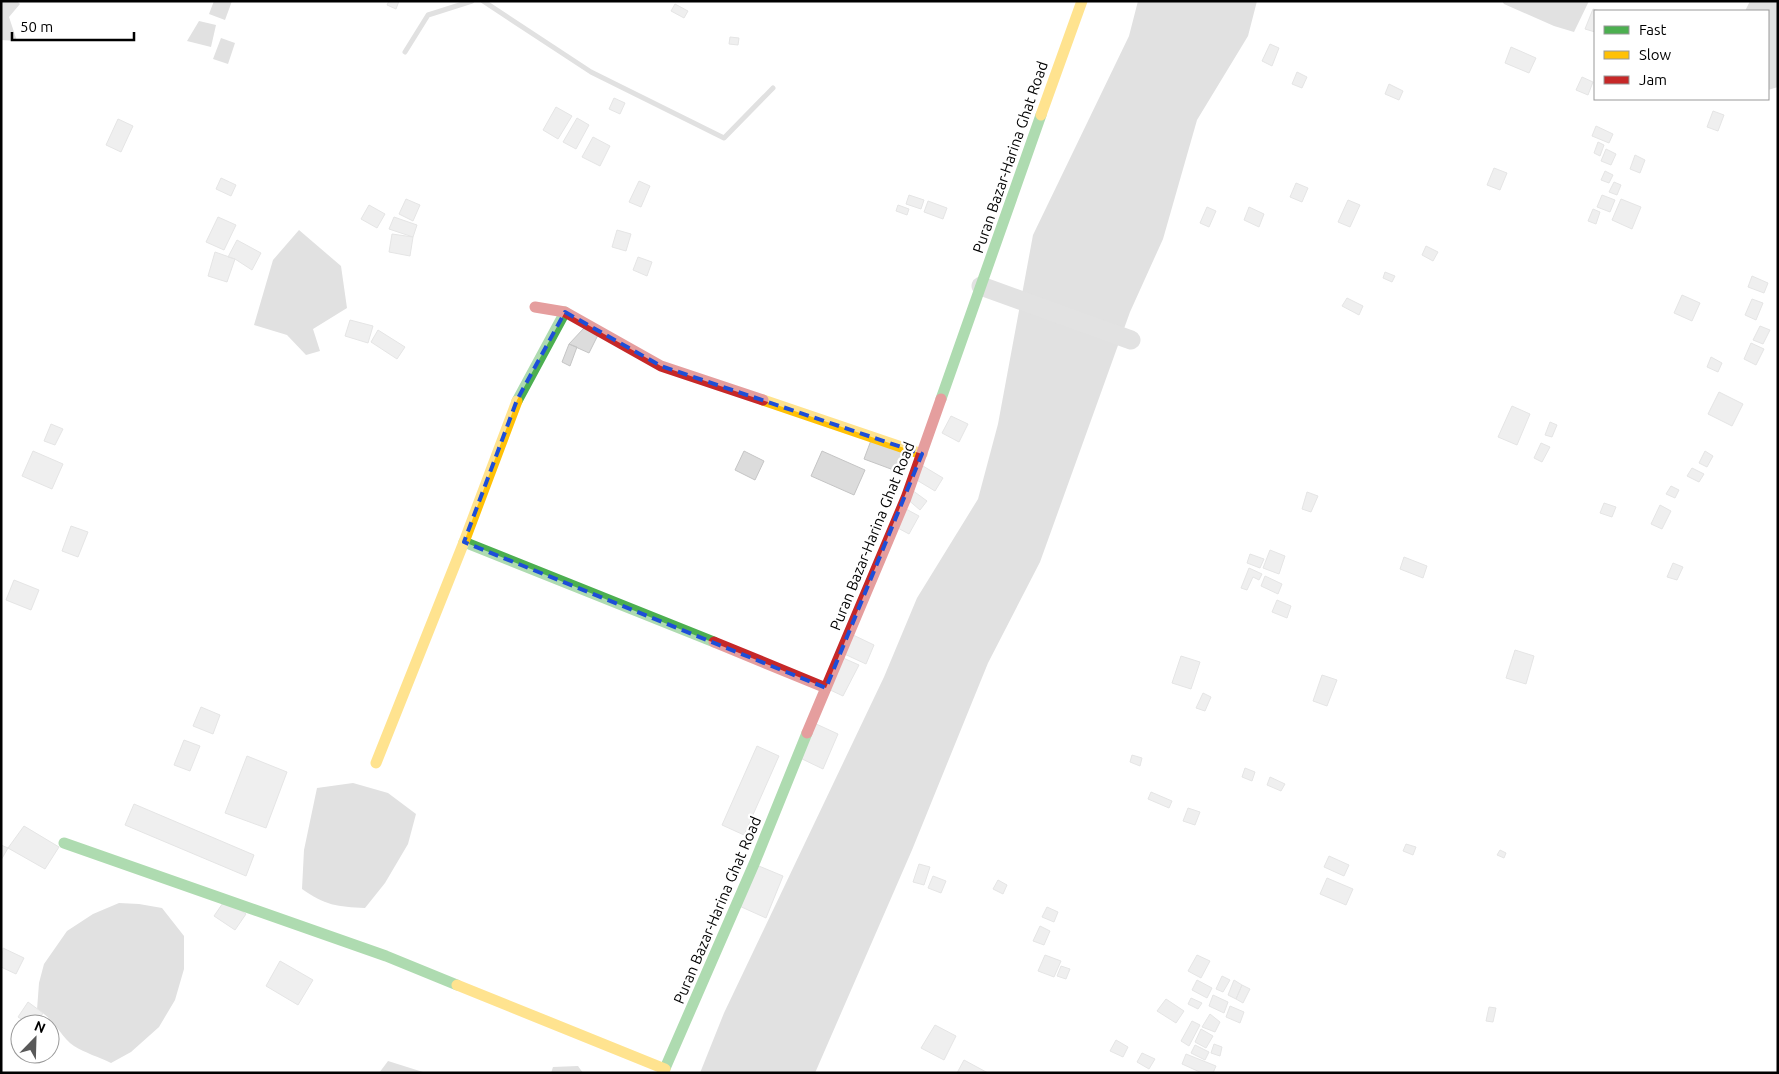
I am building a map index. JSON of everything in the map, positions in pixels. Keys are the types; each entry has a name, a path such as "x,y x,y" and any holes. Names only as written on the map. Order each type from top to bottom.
{"street":[{"name":"Puran Bazar-Harina Ghat Road","path":"664,1071 754,864 906,498 1082,1"},
{"path":"981,286 1132,340"},
{"path":"535,307 564,312 661,366 922,454"},
{"path":"376,763 464,542 517,400 564,312"},
{"path":"464,542 826,688"},
{"path":"64,843 386,956 664,1071"}],"highlighted area":[{"path":"565,312 661,366 922,454 826,688 464,542 517,400"}],"shaded area":[{"path":"1,1 17,1 20,4 9,17 17,41 1,40"},
{"path":"214,1 232,1 225,20 209,14"},
{"path":"1138,1 1257,1 1248,36 1197,120 1163,239 1130,312 1040,562 988,663 912,850 815,1073 700,1073 724,1013 884,677 917,598 978,499 998,424 1033,235 1129,36"},
{"path":"1502,1 1589,1 1574,32 1554,26 1504,4"},
{"path":"1750,1 1778,1 1778,87 1769,90 1769,10 1746,10"},
{"path":"199,21 216,25 211,47 187,41"},
{"path":"221,38 235,43 228,64 213,59"},
{"path":"299,230 341,266 347,308 313,329 320,351 306,355 287,335 254,325 273,260"},
{"path":"353,783 388,793 416,814 408,844 385,883 365,908 347,907 324,902 302,889 304,850 317,788"},
{"path":"119,903 162,908 184,936 184,969 175,1000 159,1027 131,1052 111,1063 83,1051 69,1042 60,1032 60,1014 44,1014 37,1010 39,983 44,964 67,931 93,914"},
{"path":"388,1061 426,1073 379,1073"},
{"path":"578,1066 583,1073 551,1073 553,1067"}],"building":[{"path":"389,1 399,1 396,9 387,5"},
{"path":"675,4 688,11 684,18 671,11"},
{"path":"1593,9 1596,10 1594,10 1594,32 1585,29"},
{"path":"730,37 739,38 738,45 729,44"},
{"path":"1270,44 1279,48 1272,66 1262,61"},
{"path":"1511,47 1536,58 1529,73 1505,63"},
{"path":"1297,72 1307,77 1302,88 1292,84"},
{"path":"1582,77 1593,82 1588,95 1576,90"},
{"path":"1389,84 1403,91 1399,100 1385,94"},
{"path":"614,98 625,103 620,114 609,109"},
{"path":"556,107 572,116 558,139 543,130"},
{"path":"1713,111 1724,115 1718,131 1707,127"},
{"path":"577,118 589,125 576,149 563,142"},
{"path":"118,119 133,126 121,152 106,145"},
{"path":"1596,126 1613,134 1609,143 1592,136"},
{"path":"593,137 610,146 600,166 582,157"},
{"path":"1598,142 1604,145 1600,156 1594,153"},
{"path":"1606,149 1616,154 1611,165 1601,161"},
{"path":"1635,155 1645,160 1640,173 1630,169"},
{"path":"1494,168 1507,173 1500,190 1487,185"},
{"path":"1605,171 1613,175 1609,183 1601,180"},
{"path":"221,178 236,185 231,196 216,189"},
{"path":"639,181 650,186 641,207 629,202"},
{"path":"1614,182 1621,185 1617,195 1609,192"},
{"path":"1296,183 1308,188 1302,202 1290,197"},
{"path":"909,195 924,200 921,209 906,204"},
{"path":"1602,195 1615,200 1610,212 1597,207"},
{"path":"406,199 420,205 413,221 399,214"},
{"path":"1621,199 1641,207 1632,229 1612,220"},
{"path":"1348,200 1360,205 1350,227 1338,222"},
{"path":"928,201 947,208 943,219 924,212"},
{"path":"369,205 385,214 377,228 361,219"},
{"path":"898,205 909,209 907,215 896,211"},
{"path":"1207,207 1216,211 1209,227 1200,223"},
{"path":"1249,207 1264,214 1259,227 1244,220"},
{"path":"1593,209 1600,212 1596,224 1588,221"},
{"path":"218,217 236,225 224,250 206,242"},
{"path":"394,217 417,225 413,237 389,229"},
{"path":"617,230 631,234 626,251 612,247"},
{"path":"392,234 413,237 410,256 389,252"},
{"path":"237,240 261,253 252,270 235,259 228,257"},
{"path":"1426,246 1438,252 1433,261 1422,255"},
{"path":"215,252 235,259 227,282 208,276"},
{"path":"638,257 652,262 647,276 633,270"},
{"path":"1385,272 1395,276 1392,282 1383,278"},
{"path":"1752,276 1768,283 1764,293 1748,287"},
{"path":"1682,295 1700,303 1692,321 1674,313"},
{"path":"1347,298 1363,306 1359,315 1342,306"},
{"path":"1752,299 1763,303 1756,320 1745,315"},
{"path":"350,320 373,326 368,343 345,336"},
{"path":"1760,326 1770,330 1763,344 1753,340"},
{"path":"584,328 598,335 589,353 569,344"},
{"path":"378,330 405,347 397,359 371,342"},
{"path":"1751,343 1764,349 1756,365 1744,359"},
{"path":"569,344 577,347 570,366 562,362"},
{"path":"1711,357 1722,363 1718,372 1707,367"},
{"path":"1719,392 1743,404 1732,426 1708,414"},
{"path":"1512,406 1530,414 1517,445 1498,437"},
{"path":"951,416 968,424 959,442 942,433"},
{"path":"1550,422 1557,425 1552,437 1545,435"},
{"path":"51,424 63,429 55,445 44,441"},
{"path":"873,435 910,454 899,472 864,459"},
{"path":"1541,443 1550,447 1542,462 1534,458"},
{"path":"33,451 63,464 52,489 22,476"},
{"path":"744,451 764,461 755,480 735,470"},
{"path":"822,451 865,470 854,495 811,476"},
{"path":"1705,451 1713,456 1707,467 1699,463"},
{"path":"923,466 943,478 935,491 915,479"},
{"path":"1692,468 1704,474 1699,482 1687,476"},
{"path":"1671,486 1679,490 1675,498 1666,494"},
{"path":"912,490 927,501 920,510 906,498"},
{"path":"1307,492 1318,496 1311,512 1302,509"},
{"path":"1604,503 1616,507 1612,517 1600,513"},
{"path":"1660,505 1671,511 1662,529 1651,524"},
{"path":"906,509 919,516 909,534 896,527"},
{"path":"71,526 88,532 78,557 62,551"},
{"path":"1270,550 1285,556 1279,574 1263,568"},
{"path":"1250,554 1264,559 1260,568 1247,563"},
{"path":"1404,557 1427,566 1423,578 1400,569"},
{"path":"1673,563 1683,567 1677,580 1667,577"},
{"path":"1249,568 1262,574 1259,580 1253,577 1247,590 1241,588"},
{"path":"1265,576 1282,584 1278,594 1261,586"},
{"path":"14,580 39,590 31,610 6,600"},
{"path":"1277,600 1291,606 1287,618 1272,612"},
{"path":"849,633 874,645 866,664 840,652"},
{"path":"1515,650 1534,656 1526,684 1506,678"},
{"path":"1181,656 1200,662 1191,689 1172,683"},
{"path":"841,657 859,665 843,696 826,688"},
{"path":"1322,675 1337,680 1327,706 1313,701"},
{"path":"1203,693 1211,697 1205,711 1196,708"},
{"path":"201,707 220,715 213,734 193,726"},
{"path":"814,723 838,734 823,769 798,757"},
{"path":"184,740 200,746 190,771 174,765"},
{"path":"757,746 779,756 744,835 722,825"},
{"path":"1132,755 1142,758 1140,766 1130,762"},
{"path":"247,756 287,772 266,828 225,813"},
{"path":"1245,768 1255,772 1252,781 1242,777"},
{"path":"1270,777 1285,784 1281,791 1267,785"},
{"path":"1151,792 1172,801 1169,808 1148,799"},
{"path":"134,804 254,855 246,876 125,825"},
{"path":"1188,808 1200,812 1195,825 1183,821"},
{"path":"24,826 59,847 45,869 8,848"},
{"path":"1406,844 1416,847 1413,855 1403,851"},
{"path":"1,845 8,848 1,860"},
{"path":"1500,850 1506,853 1504,858 1497,855"},
{"path":"1329,856 1349,865 1344,876 1324,867"},
{"path":"754,864 783,876 766,918 737,905"},
{"path":"919,864 930,867 924,885 913,882"},
{"path":"933,876 946,881 941,893 928,888"},
{"path":"1327,878 1353,889 1346,905 1320,894"},
{"path":"998,880 1007,885 1003,894 993,889"},
{"path":"225,900 246,914 235,930 214,916"},
{"path":"1047,907 1058,912 1054,922 1042,917"},
{"path":"1040,926 1050,931 1044,945 1033,941"},
{"path":"3,948 24,958 16,974 1,967"},
{"path":"1045,955 1061,961 1054,977 1038,971"},
{"path":"1197,955 1210,961 1201,978 1188,971"},
{"path":"280,961 313,980 298,1005 266,986"},
{"path":"1061,966 1070,969 1066,979 1057,976"},
{"path":"1222,976 1230,980 1223,992 1216,989"},
{"path":"1197,980 1212,988 1207,998 1192,990"},
{"path":"1234,980 1242,985 1236,999 1228,995"},
{"path":"1242,985 1250,989 1243,1003 1236,999"},
{"path":"1213,995 1228,1002 1224,1013 1209,1006"},
{"path":"1191,998 1202,1003 1198,1009 1188,1004"},
{"path":"1166,999 1184,1011 1176,1023 1157,1011"},
{"path":"28,1002 43,1013 42,1014 20,1014"},
{"path":"1230,1006 1244,1012 1240,1023 1226,1017"},
{"path":"1489,1007 1496,1008 1493,1022 1486,1021"},
{"path":"1210,1014 1220,1022 1215,1032 1202,1027"},
{"path":"1192,1021 1200,1025 1189,1046 1181,1041"},
{"path":"935,1025 956,1036 944,1060 921,1048"},
{"path":"1201,1029 1213,1036 1206,1048 1195,1042"},
{"path":"1116,1040 1128,1047 1123,1057 1110,1051"},
{"path":"1214,1044 1222,1047 1220,1056 1211,1053"},
{"path":"1195,1045 1209,1052 1205,1060 1191,1053"},
{"path":"1142,1053 1155,1059 1149,1069 1137,1062"},
{"path":"1186,1054 1216,1066 1213,1073 1202,1073 1182,1064"},
{"path":"964,1060 988,1073 957,1073"}],"waterway":[{"path":"405,52 428,15 472,1"},
{"path":"483,1 591,72 724,138 773,88"}],"traffic: fast":[{"path":"941,399 1041,115"},
{"path":"517,401 565,312"},
{"path":"464,542 714,642"},
{"path":"663,1073 754,864 807,733"},
{"path":"64,843 386,956 457,985"}],"traffic: slow":[{"path":"1041,115 1082,1"},
{"path":"763,400 922,454"},
{"path":"376,763 464,542 517,401"},
{"path":"457,985 665,1069"}],"traffic: jam":[{"path":"535,307 565,312 661,366 763,400"},
{"path":"807,733 906,498 941,399"},
{"path":"714,642 826,688"}]}
